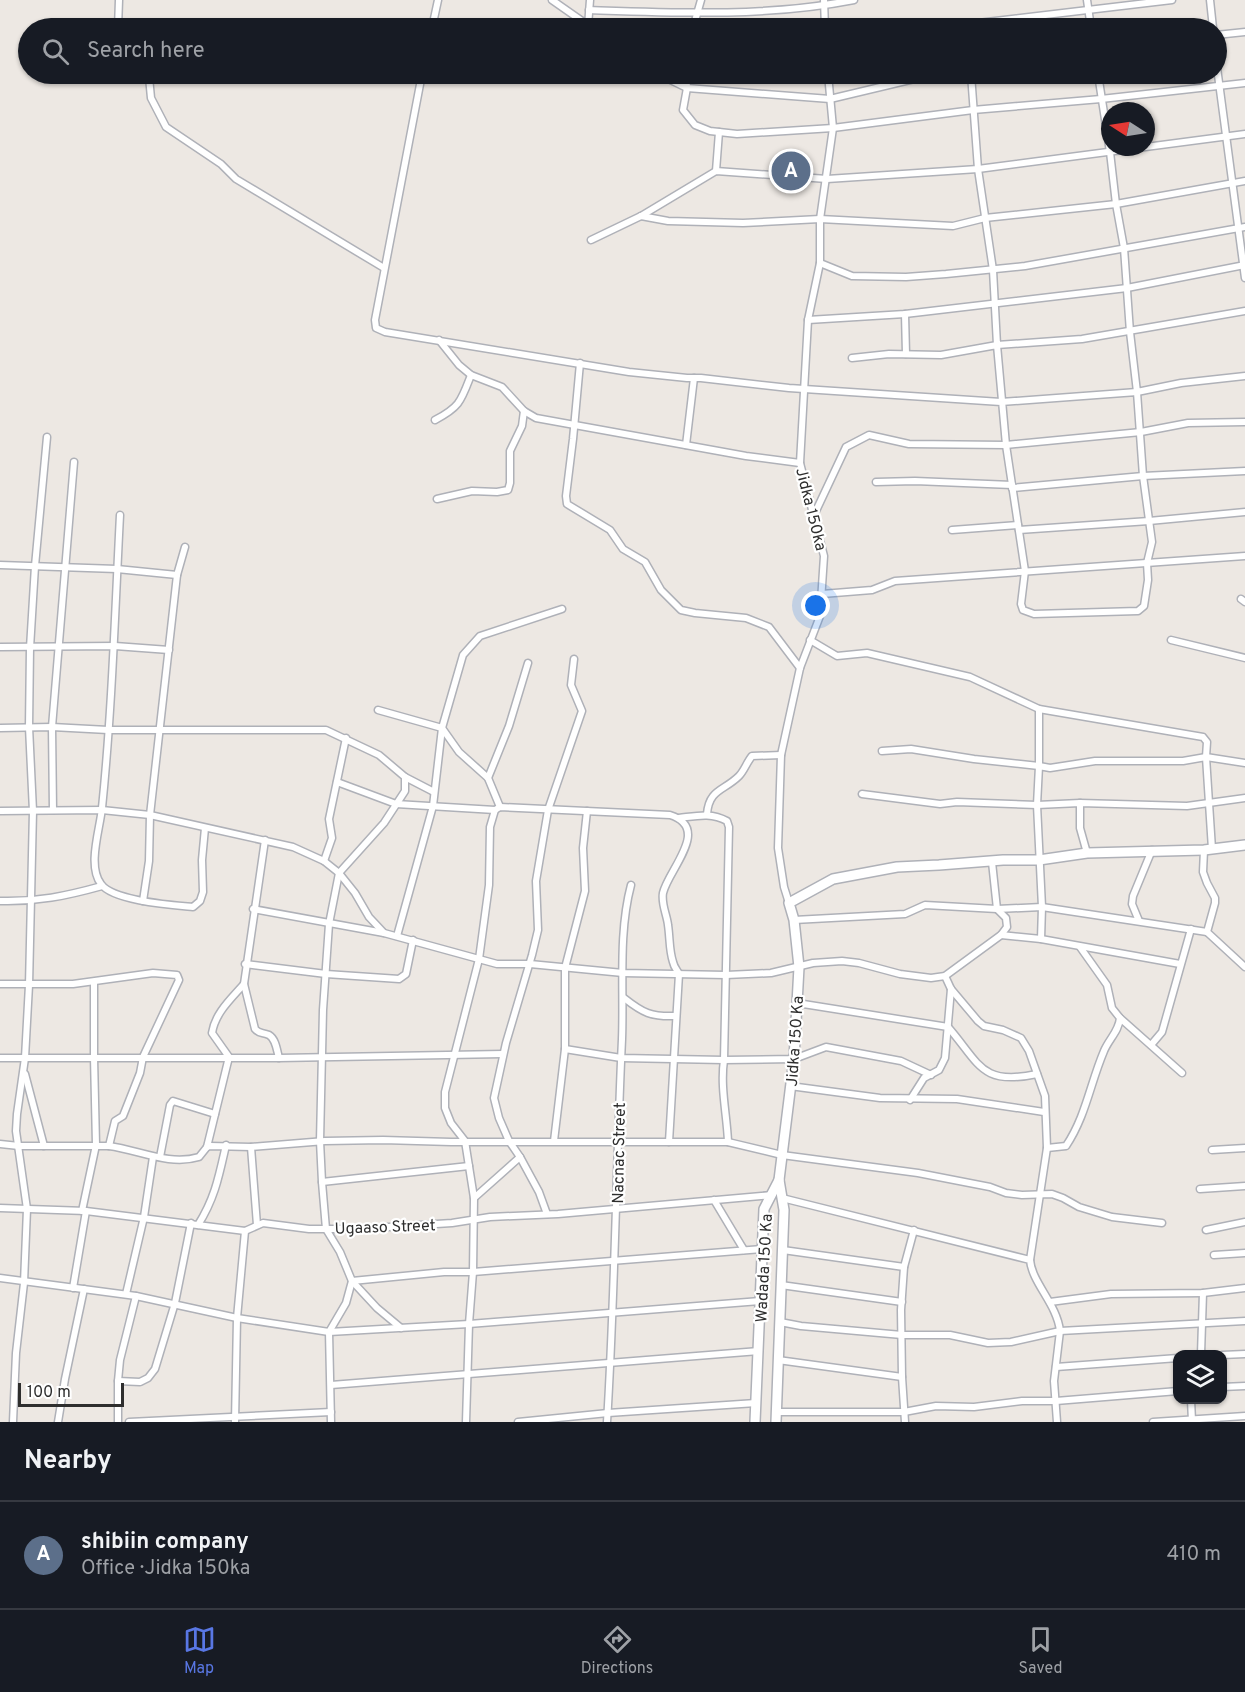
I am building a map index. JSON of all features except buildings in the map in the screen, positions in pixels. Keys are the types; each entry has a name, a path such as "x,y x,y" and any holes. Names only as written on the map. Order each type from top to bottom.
{"street":[{"path":"118,18 119,0"},
{"path":"434,18 438,0"},
{"path":"552,0 577,18"},
{"path":"590,0 590,18"},
{"path":"697,18 701,0"},
{"path":"590,10 698,14 854,0"},
{"path":"1087,0 1089,18"},
{"path":"1025,18 1172,0"},
{"path":"1210,0 1212,18"},
{"path":"824,3 825,18"},
{"path":"1227,33 1245,32"},
{"path":"687,84 682,110 687,118 695,125 737,135 833,128 973,110 1245,83"},
{"path":"150,84 151,98 166,127 221,164 236,179 384,268"},
{"path":"420,84 375,320 376,328 385,332 629,372 804,389 1001,402 1137,392 1181,383 1245,376"},
{"path":"679,84 687,88 830,99 893,84"},
{"name":"Jidka 150ka","path":"789,903 778,848 781,755 800,668 820,616 824,556 800,463 808,320 820,263 820,219 833,128 829,84"},
{"path":"972,84 978,168 993,270 1001,402 1025,570 1021,604 1027,613 1138,611 1144,606 1145,601 1147,563 1152,542 1143,476 1125,248 1116,204 1110,156"},
{"path":"1099,84 1102,102"},
{"path":"1220,86 1233,183 1242,227 1245,278"},
{"path":"716,171 719,132"},
{"path":"1155,146 1245,134"},
{"path":"591,240 641,216 716,171 827,179 978,168 1101,153"},
{"path":"641,216 668,221 732,223 820,219 952,226 985,218 1116,204 1245,181"},
{"path":"820,263 852,276 906,277 993,270 1242,227"},
{"path":"808,320 905,314 1127,288 1244,265"},
{"path":"852,358 906,354 941,355 997,345 1082,339 1245,311"},
{"path":"905,314 906,354"},
{"path":"440,340 459,365 471,375 502,387 524,411 536,418 800,463"},
{"path":"580,363 567,504 610,530 623,549 645,562 661,590 681,610 746,618 769,627 800,668"},
{"path":"435,420 454,410 471,375"},
{"path":"686,445 694,378"},
{"path":"436,499 471,490 497,492 508,490 510,451 522,426 524,411"},
{"path":"814,514 846,447 869,435 909,444 1006,445 1141,432 1188,423 1245,422"},
{"path":"13,1422 16,1353 24,1283 27,1209 16,1131 24,1072 29,985 33,811 29,727 30,648 34,566 47,438"},
{"path":"52,810 52,727 74,462"},
{"path":"876,482 915,481 1012,487 1143,476 1245,471"},
{"path":"952,530 1149,521 1245,512"},
{"path":"120,515 114,646 102,810 95,860 96,876 102,886 111,891 143,901 193,907 200,901 203,892 202,860 205,828"},
{"path":"143,901 149,861 150,815 177,575 185,547"},
{"path":"822,594 872,590 895,581 1245,555"},
{"path":"0,565 117,569 177,575"},
{"path":"397,936 432,806 442,728 462,655 480,636 562,609"},
{"path":"810,640 837,656 867,653 970,677 1039,709 1203,737 1207,742 1210,802 1208,849 1203,872 1215,898 1207,932"},
{"path":"1171,640 1245,658"},
{"path":"0,647 114,646 169,650"},
{"path":"547,1214 539,1192 520,1156 509,1141 499,1118 494,1098 503,1054 538,930 536,881 548,810 582,711 571,685 573,659"},
{"path":"488,778 509,726 528,663"},
{"path":"1039,709 1037,806 1042,907 1041,939"},
{"path":"378,710 442,728 459,752 488,778 498,809 490,827 489,885 479,959 445,1092 445,1108 451,1123 465,1141 474,1197 466,1422"},
{"path":"0,728 326,730 379,755 405,777 434,792"},
{"path":"324,861 332,838 329,819 346,738"},
{"path":"882,751 911,749 1050,768 1095,761 1183,761 1206,758 1245,763"},
{"path":"707,814 707,803 716,792 740,776 752,756 781,755"},
{"path":"401,1328 377,1308 352,1281 340,1252 326,1229 320,1141 329,924 339,873 384,823 405,791 405,777"},
{"path":"337,782 396,804 670,815 679,818 707,814 727,821 729,827 726,975 724,1060 721,1077 727,1112 728,1142"},
{"path":"862,794 940,804 957,802 1037,806 1080,803 1187,806 1245,798"},
{"path":"1080,803 1080,828 1087,853"},
{"path":"0,811 102,810 150,815 293,847 324,861 339,873 355,893 369,917 384,933"},
{"path":"554,1141 566,1049 565,968 585,891 583,848 587,811"},
{"path":"669,1142 679,974 673,965 668,924 662,902 663,892 688,840 687,829 679,818"},
{"path":"265,840 253,909 244,984 255,1029 274,1039 279,1058"},
{"path":"789,903 833,879 897,867 1039,860 1087,853 1208,849 1245,845"},
{"path":"1139,921 1132,904 1133,896 1152,850"},
{"path":"253,909 384,933 497,964 530,964 623,973 726,975 771,972 813,963 842,961 900,974 931,978 945,976 1001,935 1006,927 1006,918 997,909 992,862"},
{"name":"Nacnac Street","path":"607,1422 615,1262 626,903 631,885"},
{"path":"0,900 31,902 102,886"},
{"name":"Jidka 150 Ka","path":"779,1180 794,1059 799,967 794,920 789,903"},
{"path":"794,920 905,914 925,905 997,909 1042,907 1207,932 1245,967"},
{"path":"1151,1045 1162,1032 1191,929"},
{"path":"1001,935 1041,939 1180,964"},
{"path":"245,964 326,974 399,979 406,974 413,940"},
{"path":"1080,947 1107,985 1112,1008 1120,1018 1182,1073"},
{"path":"0,984 94,982 153,974 177,975 179,980 143,1057 140,1073 123,1116 115,1121 109,1146"},
{"path":"945,976 951,989 978,1022 1022,1038 1045,1096 1047,1148 1030,1260 1031,1268 1059,1323 1054,1381 1057,1422"},
{"path":"73,1288 96,1145 94,982"},
{"path":"0,1144 19,1146 96,1145 124,1148 157,1157 192,1159 199,1157 207,1147 229,1057 212,1033 213,1024 219,1013 244,984"},
{"path":"910,1100 924,1078 939,1070 945,1058 951,989"},
{"path":"624,998 644,1013 660,1017 676,1016"},
{"path":"797,1003 948,1027 980,1066 990,1074 1003,1078 1018,1078 1036,1074"},
{"path":"1047,1148 1066,1146 1078,1128 1101,1057 1119,1025 1120,1018"},
{"path":"566,1049 621,1058 724,1060 794,1059 826,1047 901,1061 931,1075"},
{"path":"0,1058 279,1058 503,1054"},
{"path":"24,1072 44,1146"},
{"path":"790,1086 880,1098 957,1099 1044,1112"},
{"path":"126,1294 170,1105 173,1101 215,1114"},
{"path":"207,1147 226,1145 251,1147 320,1141 728,1142 782,1155 918,1173 990,1187 1006,1193 1052,1194 1079,1208 1112,1217 1162,1223"},
{"path":"118,1381 140,1382 148,1378 155,1369 175,1303 194,1224 209,1206 216,1191 226,1145"},
{"path":"251,1147 257,1225"},
{"path":"1212,1150 1245,1148"},
{"path":"474,1197 520,1156"},
{"path":"322,1182 469,1166"},
{"name":"Wadada 150 Ka","path":"755,1422 765,1209 779,1180"},
{"name":"Wadada 150 Ka","path":"776,1417 784,1210 779,1180"},
{"path":"1200,1189 1245,1186"},
{"name":"Ugaaso Street","path":"245,1231 257,1225 270,1223 290,1227 357,1229 772,1195"},
{"path":"782,1198 1030,1260"},
{"path":"714,1200 744,1250"},
{"path":"0,1208 84,1211 245,1231 237,1318 235,1419"},
{"path":"1206,1230 1245,1222"},
{"path":"905,1422 902,1377 902,1302 904,1267 914,1230"},
{"path":"352,1281 444,1272 615,1262 762,1249"},
{"path":"783,1250 904,1267"},
{"path":"1215,1255 1245,1253"},
{"path":"0,1278 24,1283 126,1294 237,1318 329,1332 469,1324 760,1301"},
{"path":"331,1422 329,1332 346,1303 352,1281"},
{"path":"781,1285 902,1302"},
{"path":"1050,1302 1111,1294 1203,1293 1245,1288"},
{"path":"58,1422 84,1289"},
{"path":"1201,1350 1203,1293"},
{"path":"118,1422 120,1360 136,1296"},
{"path":"780,1322 902,1335 950,1335 988,1343 1011,1342 1060,1331 1245,1321"},
{"path":"331,1385 759,1351"},
{"path":"1227,1355 1245,1354"},
{"path":"1056,1367 1173,1358"},
{"path":"778,1360 902,1377"},
{"path":"1227,1387 1245,1386"},
{"path":"776,1417 904,1412 936,1406 974,1407 1022,1401 1056,1401 1173,1391"},
{"path":"518,1422 608,1413 756,1403"},
{"path":"1191,1404 1192,1421"},
{"path":"129,1422 235,1419 331,1412"},
{"path":"1154,1422 1245,1416"}],"place":[{"name":"shibiin company","path":"791,171"}]}
